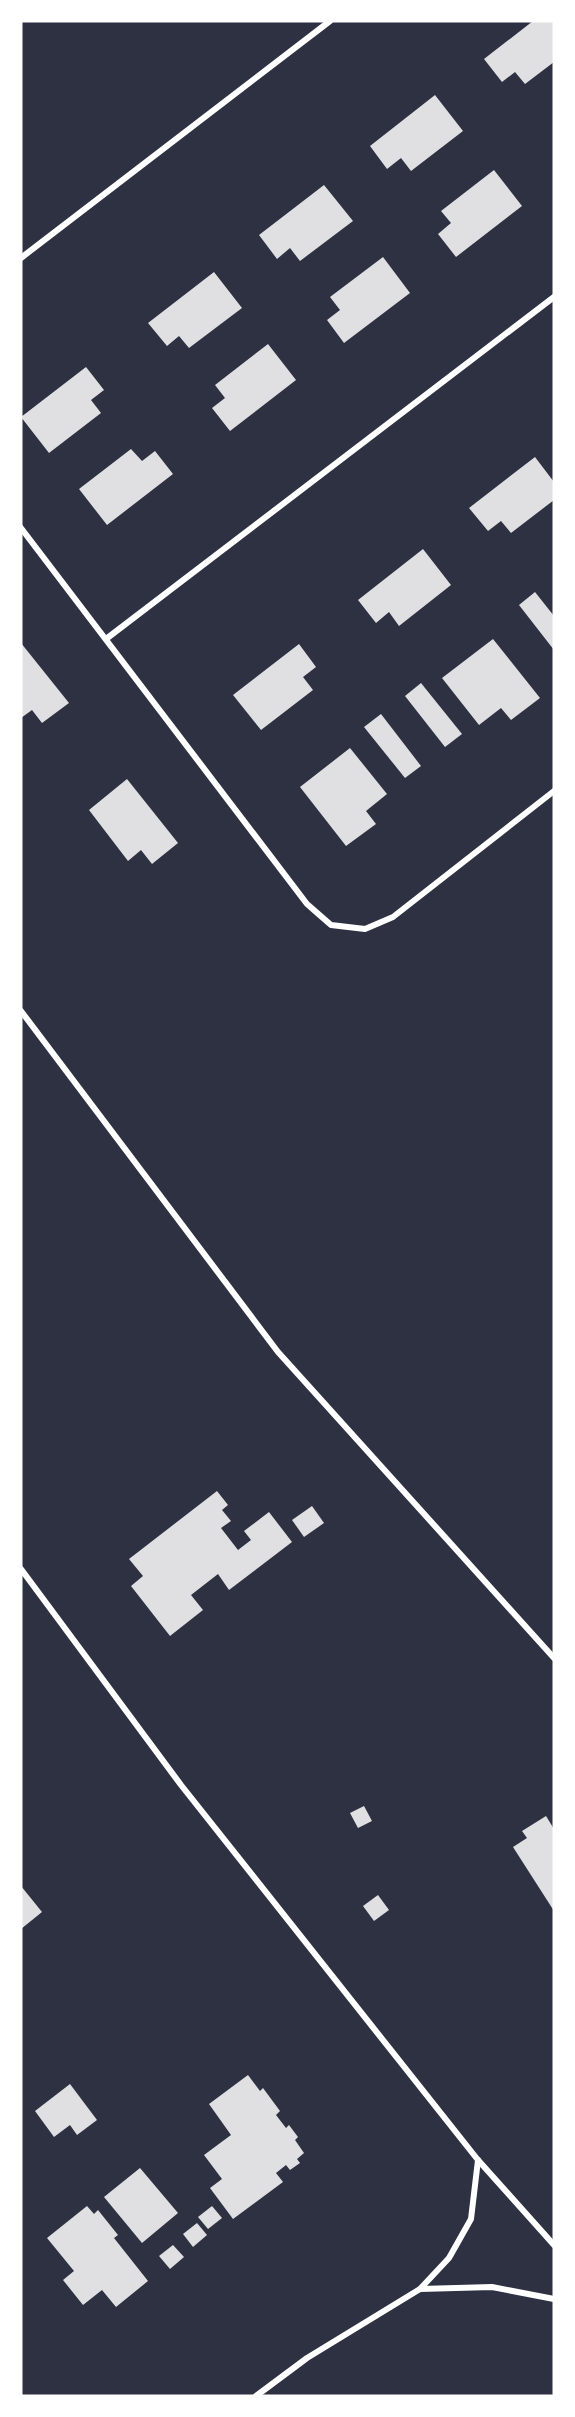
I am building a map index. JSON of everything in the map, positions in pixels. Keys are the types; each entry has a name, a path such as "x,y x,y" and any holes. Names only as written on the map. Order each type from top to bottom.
{"street":[{"path":"21,258 330,21"},
{"path":"106,639 554,297"},
{"path":"21,528 308,904 332,925 365,929 393,917 554,791"},
{"path":"21,1011 278,1352 554,1658"},
{"path":"21,1569 181,1785 478,2160 554,2245"},
{"path":"256,2396 307,2358 420,2289 449,2258 471,2219 478,2160"},
{"path":"420,2289 492,2287 554,2299"}],"building":[{"path":"533,21 554,21 554,62 525,84 515,72 502,82 484,59"},
{"path":"435,95 463,131 411,171 401,158 387,169 370,146"},
{"path":"494,170 522,206 456,257 438,234 451,223 441,211"},
{"path":"324,185 353,221 300,261 290,248 277,259 259,235"},
{"path":"383,257 410,293 344,343 327,320 340,310 330,297"},
{"path":"214,272 242,308 189,348 179,336 167,346 148,323"},
{"path":"268,344 296,380 230,431 212,408 225,398 215,385"},
{"path":"86,367 104,390 91,400 101,413 49,453 21,417"},
{"path":"131,449 142,461 155,451 173,474 107,525 79,489"},
{"path":"535,457 554,482 554,500 511,533 501,521 488,531 469,508"},
{"path":"423,549 451,585 399,626 389,612 376,623 358,600"},
{"path":"535,592 554,616 554,650 519,605"},
{"path":"493,639 540,698 511,720 501,708 479,725 442,678"},
{"path":"21,643 69,703 42,723 32,710 21,718"},
{"path":"299,644 316,667 303,677 313,690 261,730 233,695"},
{"path":"421,683 462,734 445,747 405,696"},
{"path":"381,714 421,766 405,778 364,727"},
{"path":"350,748 387,794 366,811 376,824 346,846 300,787"},
{"path":"127,779 178,843 152,864 141,850 128,861 89,810"},
{"path":"217,1491 228,1505 222,1510 231,1521 221,1528 238,1550 251,1540 244,1531 269,1512 292,1542 229,1590 218,1574 191,1595 203,1610 170,1636 131,1586 143,1576 129,1559"},
{"path":"312,1506 324,1523 304,1537 292,1520"},
{"path":"364,1806 372,1821 358,1828 350,1813"},
{"path":"546,1816 554,1829 554,1911 513,1847 527,1838 522,1831"},
{"path":"21,1886 42,1912 21,1929"},
{"path":"378,1895 389,1910 374,1921 363,1906"},
{"path":"248,2075 260,2091 263,2088 280,2111 276,2115 286,2128 289,2125 298,2137 295,2140 304,2153 297,2159 300,2163 290,2170 286,2165 276,2173 283,2182 233,2219 210,2188 222,2179 204,2155 231,2135 209,2104"},
{"path":"70,2084 97,2120 77,2135 70,2125 54,2137 35,2111"},
{"path":"140,2168 178,2213 142,2243 104,2197"},
{"path":"87,2206 94,2214 98,2210 118,2235 114,2238 148,2281 116,2307 102,2290 83,2305 63,2280 74,2271 47,2238"},
{"path":"212,2206 222,2218 208,2229 198,2217"},
{"path":"197,2223 207,2235 193,2247 183,2234"},
{"path":"173,2245 184,2257 170,2269 159,2256"}]}
